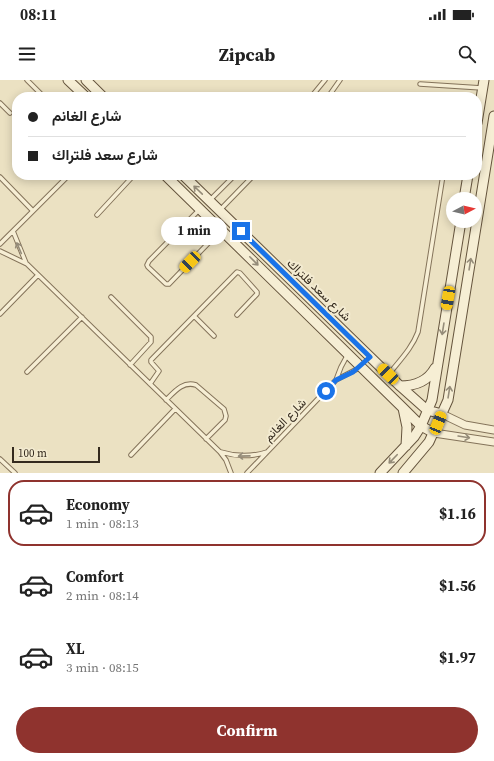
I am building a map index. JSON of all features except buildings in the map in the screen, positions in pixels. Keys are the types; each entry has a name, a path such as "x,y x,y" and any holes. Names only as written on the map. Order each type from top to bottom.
{"street":[{"path":"68,80 81,92"},
{"path":"86,80 98,92"},
{"path":"403,473 429,442 448,400 494,116"},
{"name":"شارع سعد فلتراك","path":"170,180 421,426 434,433"},
{"name":"شارع سعد فلتراك","path":"188,180 400,386 427,410 442,414"},
{"path":"465,192 467,180"},
{"path":"200,209 209,200"},
{"path":"211,219 220,210"},
{"path":"380,473 414,437 421,426 432,400 460,228"},
{"path":"348,354 358,345"},
{"path":"361,366 370,357"},
{"path":"400,386 408,386 423,381 429,376 437,363"},
{"path":"403,408 407,427 406,446"},
{"path":"442,414 465,425 490,430 485,440"},
{"path":"434,433 494,442"}],"lane":[{"path":"27,80 39,92"},
{"path":"315,92 325,80"},
{"path":"332,92 340,80"},
{"path":"420,84 483,84"},
{"path":"0,103 10,113"},
{"path":"0,177 33,211"},
{"path":"0,244 64,180"},
{"path":"97,215 129,180"},
{"path":"209,200 230,180"},
{"path":"220,210 249,180"},
{"path":"388,374 412,344 418,332 442,180"},
{"path":"200,209 147,263 148,267 167,284 169,284 222,230"},
{"path":"13,231 27,264 220,452 226,460 231,473"},
{"path":"0,251 27,264"},
{"path":"150,384 159,371 151,360 235,273 238,272 257,290 257,293 237,315"},
{"path":"0,314 38,275"},
{"path":"111,297 151,337 151,342 130,365"},
{"path":"194,316 214,336"},
{"path":"27,372 82,317"},
{"name":"شارع الغانم","path":"336,380 348,354"},
{"name":"شارع الغانم","path":"247,473 336,380 353,372 361,366"},
{"path":"166,400 180,387 190,383 196,385 224,409 226,416 225,420 206,439"},
{"path":"131,455 175,409"},
{"path":"220,452 244,456 268,452"},
{"path":"0,459 15,473"}],"route":[{"path":"241,231 370,357 353,372 336,380 326,391"}]}
